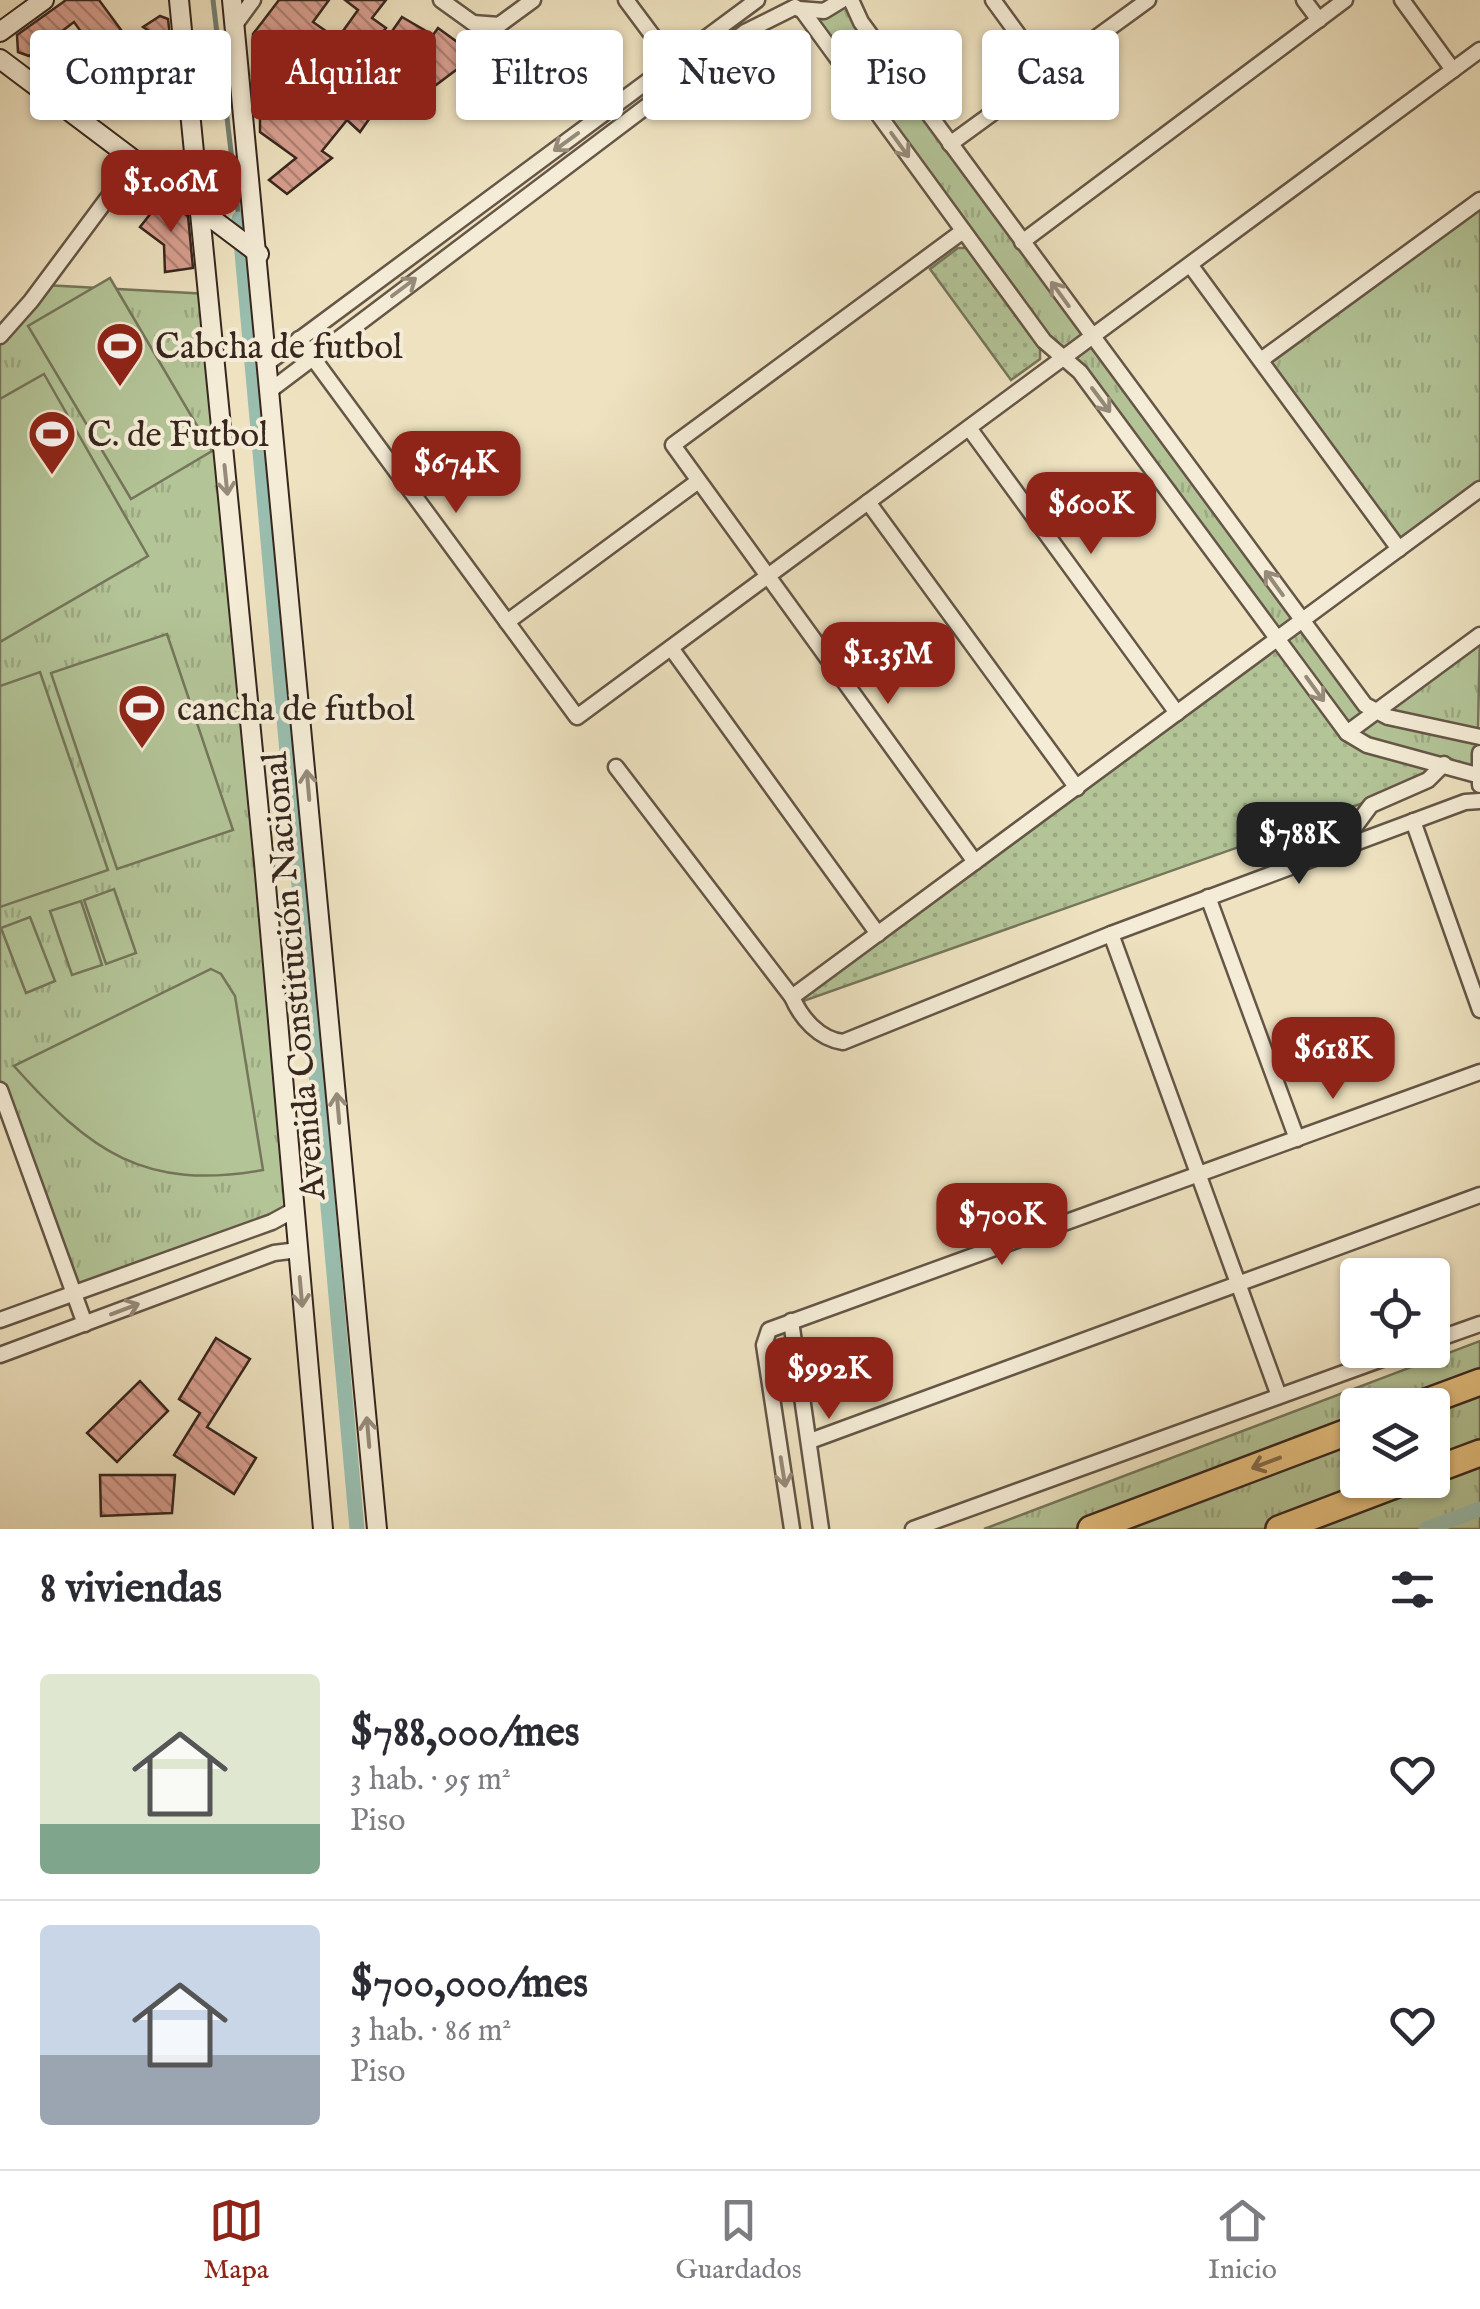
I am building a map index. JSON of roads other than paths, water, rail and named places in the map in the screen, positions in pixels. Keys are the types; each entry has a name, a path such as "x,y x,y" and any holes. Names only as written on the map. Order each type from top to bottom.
{"highway":[{"path":"1450,1393 1480,1382"},
{"path":"1091,1529 1340,1435"},
{"path":"1450,1464 1480,1453"},
{"path":"1279,1529 1361,1498"}],"main road":[{"path":"0,32 44,0"},
{"name":"Avenida Constitución Nacional","path":"179,0 202,209 323,1529"},
{"name":"Avenida Constitución Nacional","path":"232,0 272,389 377,1529"},
{"path":"0,59 259,254"}],"street":[{"path":"234,26 253,0"},
{"path":"440,0 473,23 499,25 533,0"},
{"path":"456,0 473,23"},
{"path":"626,0 648,30"},
{"path":"717,30 756,0"},
{"path":"272,389 746,32 794,6 824,11 842,0"},
{"path":"851,0 860,22 1302,621 1374,712 1480,736"},
{"path":"993,0 1015,30"},
{"path":"1107,30 1148,0"},
{"path":"1304,0 1318,20"},
{"path":"1022,242 1345,0"},
{"path":"1402,0 1453,70"},
{"path":"794,6 1044,340 1080,372 1347,733 1367,745 1444,764 1478,780 1480,753"},
{"path":"300,339 577,717 1480,50"},
{"path":"269,362 643,86"},
{"path":"950,144 984,120"},
{"path":"0,336 136,160"},
{"path":"495,194 506,211"},
{"path":"1261,360 1480,200"},
{"path":"963,231 673,445 765,578 975,862"},
{"path":"1191,266 1399,549"},
{"path":"969,428 1178,712"},
{"path":"507,622 698,482"},
{"path":"792,997 1480,489"},
{"path":"868,502 1077,788"},
{"path":"1347,733 1480,635"},
{"path":"670,648 878,934"},
{"path":"1338,849 1371,805 1428,780 1444,764"},
{"path":"616,767 792,997 804,1019 831,1040 843,1042 1208,897 1413,821 1480,801"},
{"path":"1413,821 1480,1010"},
{"path":"1208,897 1297,1138"},
{"path":"1111,934 1279,1396"},
{"path":"792,1529 764,1345 769,1330 1480,1072"},
{"path":"0,1090 85,1324"},
{"path":"810,1441 1480,1195"},
{"path":"0,1320 272,1222 294,1210"},
{"path":"0,1355 274,1252 298,1250"},
{"path":"791,1321 822,1529"},
{"path":"1450,1335 1480,1324"},
{"path":"913,1529 1357,1368"}],"waterway":[{"path":"213,0 239,219"},
{"path":"239,219 357,1529"},
{"path":"1426,1529 1480,1509"}],"place":[{"name":"Cabcha de futbol","path":"120,388"},
{"name":"C. de Futbol","path":"52,476"},
{"name":"cancha de futbol","path":"142,750"}]}
